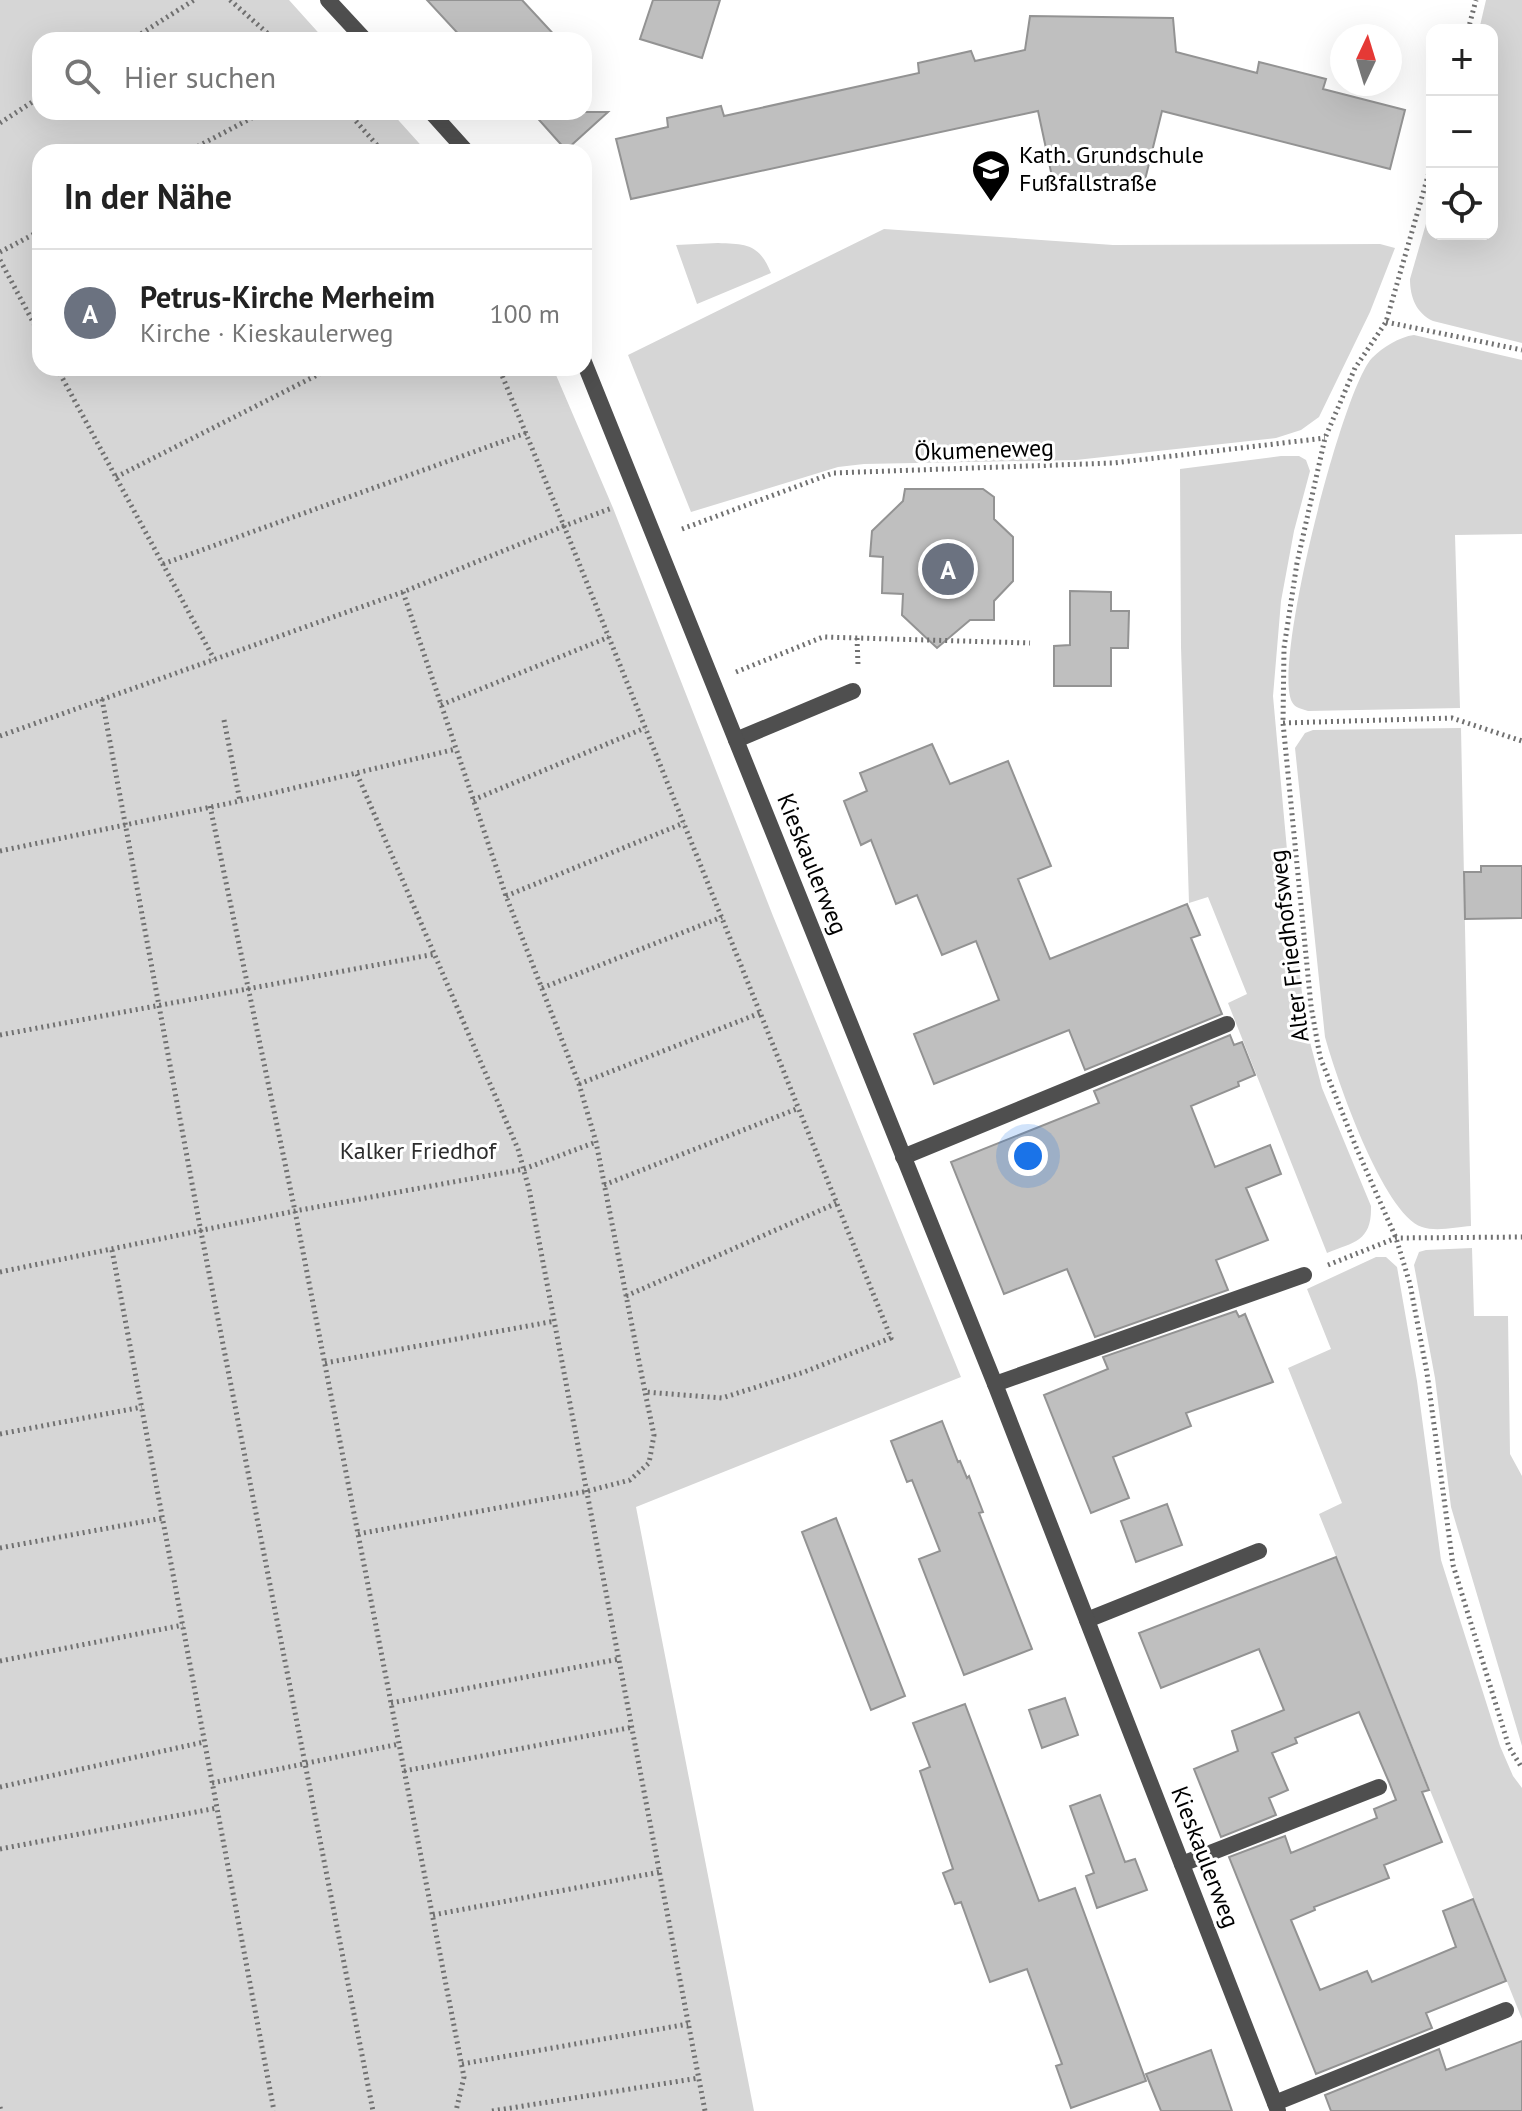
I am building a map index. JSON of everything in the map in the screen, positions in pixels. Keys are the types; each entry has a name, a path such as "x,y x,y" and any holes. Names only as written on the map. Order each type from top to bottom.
{"street":[{"path":"328,0 358,32"},
{"path":"438,120 460,144"},
{"name":"Kieskaulerweg","path":"590,376 995,1384 1276,2107"},
{"path":"736,740 853,691"},
{"path":"903,1157 1227,1024"},
{"path":"995,1384 1304,1275"},
{"path":"1087,1620 1259,1551"},
{"path":"1182,1864 1379,1787"},
{"path":"1276,2107 1506,2010"}],"path":[{"path":"144,32 194,0"},
{"path":"230,0 266,32"},
{"path":"1470,24 1476,0"},
{"path":"0,123 32,102"},
{"path":"202,144 248,120"},
{"path":"355,120 376,144"},
{"name":"Alter Friedhofsweg","path":"1430,168 1386,322 1355,368 1325,438 1297,563 1284,648 1283,723 1311,1006 1320,1057 1396,1238 1410,1284 1427,1373 1453,1565 1509,1747 1522,1768"},
{"path":"0,252 32,235"},
{"path":"0,260 32,320"},
{"path":"1386,322 1522,350"},
{"path":"61,376 214,659"},
{"path":"116,477 315,376"},
{"path":"502,376 891,1338 804,1372 722,1398 645,1392"},
{"path":"163,564 526,433"},
{"name":"Ökumeneweg","path":"655,539 833,473 1113,463 1325,438"},
{"path":"0,736 403,592 639,497"},
{"path":"358,1534 588,1491 630,1480 649,1463 654,1435 596,1142 579,1084 506,896 403,592"},
{"path":"441,705 609,637"},
{"path":"712,681 823,637 1030,643"},
{"path":"102,699 201,1232 373,2111"},
{"path":"1283,723 1452,718 1522,741"},
{"path":"224,720 240,801"},
{"path":"473,800 646,728"},
{"path":"0,851 240,801 456,749"},
{"path":"357,774 524,1169 705,2111"},
{"path":"210,806 295,1211 462,2064 464,2077 456,2111"},
{"path":"506,896 684,823"},
{"path":"542,988 722,917"},
{"path":"0,1035 435,954"},
{"path":"579,1084 760,1013"},
{"path":"604,1185 799,1108"},
{"path":"0,1272 295,1211 524,1169 596,1142"},
{"path":"626,1296 837,1203"},
{"path":"1304,1275 1396,1238 1522,1237"},
{"path":"112,1250 274,2111"},
{"path":"325,1363 555,1321"},
{"path":"0,1434 142,1407"},
{"path":"0,1548 163,1518"},
{"path":"0,1661 183,1625"},
{"path":"391,1703 619,1659"},
{"path":"404,1771 633,1727"},
{"path":"0,1787 204,1742"},
{"path":"212,1783 399,1744"},
{"path":"0,1849 217,1808"},
{"path":"433,1915 660,1872"},
{"path":"462,2064 688,2024"},
{"path":"492,2111 699,2078"}],"green space":[{"name":"Kalker Friedhof","path":"0,0 289,0 318,32 32,32 32,120 398,120 420,144 32,144 32,376 556,376 613,508 773,916 961,1377 636,1507 754,2111 0,2111"},
{"path":"1486,0 1522,0 1522,343 1427,318 1418,309 1410,286 1426,224 1426,240 1498,240 1498,24 1480,24"},
{"path":"884,229 1113,245 1380,244 1395,248 1370,312 1319,417 1301,430 1276,438 1076,460 838,467 691,512 628,355"},
{"path":"737,244 757,251 771,273 697,304 676,245"},
{"path":"1414,335 1522,360 1522,534 1455,535 1460,708 1308,711 1292,702 1288,678 1301,586 1328,471 1359,380 1372,358 1392,343"},
{"path":"1299,456 1306,460 1310,471 1294,531 1281,601 1273,696 1306,1027 1322,1088 1371,1206 1371,1218 1365,1233 1353,1243 1327,1253 1228,1003 1247,994 1208,897 1189,903 1181,647 1180,469"},
{"path":"1461,728 1471,1226 1434,1229 1422,1227 1407,1217 1377,1172 1350,1111 1325,1037 1295,748 1305,733 1313,730"},
{"path":"1472,1248 1474,1316 1508,1316 1510,1454 1522,1476 1522,1746 1451,1507 1435,1378 1414,1265 1419,1252"},
{"path":"1376,1257 1386,1257 1397,1267 1417,1381 1441,1560 1500,1746 1513,1776 1522,1788 1522,2019 1319,1514 1342,1503 1288,1368 1331,1349 1307,1289"}],"building":[{"path":"427,0 522,0 552,32 457,32"},
{"path":"653,0 720,0 702,58 640,39"},
{"path":"1030,16 1173,18 1176,52 1257,73 1259,62 1326,79 1323,89 1330,91 1330,96 1350,96 1405,110 1390,169 1162,111 1143,188 1054,186 1038,111 631,199 616,139 668,127 667,118 721,106 724,116 919,73 918,63 971,51 975,61 1025,50"},
{"path":"592,112 608,112 573,144 561,144 539,120 592,120"},
{"path":"905,489 983,489 994,497 994,519 1013,537 1013,581 994,601 994,620 970,620 937,648 902,615 903,594 882,593 883,557 870,556 872,531 903,501"},
{"path":"1070,591 1111,592 1111,611 1129,611 1128,648 1111,648 1111,686 1054,686 1054,646 1070,645"},
{"path":"932,744 950,784 1008,761 1051,866 1018,879 1050,959 1187,904 1200,935 1191,938 1222,1014 1085,1070 1069,1030 934,1084 914,1034 999,1000 976,941 942,955 917,895 896,904 871,840 861,845 844,801 867,791 860,773"},
{"path":"1481,866 1522,866 1522,918 1465,919 1464,872 1481,872"},
{"path":"1230,1035 1234,1045 1242,1042 1255,1075 1238,1082 1239,1086 1191,1106 1215,1167 1270,1145 1281,1174 1246,1188 1268,1240 1216,1260 1228,1290 1095,1337 1067,1269 1004,1294 951,1162 1099,1103 1094,1091"},
{"path":"1236,1311 1239,1317 1245,1314 1273,1382 1186,1413 1191,1426 1113,1457 1129,1498 1091,1513 1044,1395 1108,1369 1103,1357"},
{"path":"942,1421 958,1462 967,1478 969,1476 983,1512 979,1513 1032,1649 964,1675 919,1559 940,1551 912,1480 907,1482 891,1441"},
{"path":"1167,1504 1182,1545 1136,1562 1121,1521"},
{"path":"836,1518 905,1696 871,1710 802,1532"},
{"path":"1336,1557 1429,1790 1422,1792 1442,1842 1384,1865 1389,1878 1314,1907 1315,1910 1291,1920 1320,1990 1367,1971 1372,1982 1456,1947 1443,1911 1473,1899 1506,1981 1426,2013 1432,2028 1316,2074 1229,1857 1285,1836 1291,1853 1377,1818 1374,1809 1396,1800 1389,1782 1359,1712 1295,1738 1297,1743 1272,1753 1288,1790 1269,1798 1276,1815 1221,1837 1194,1769 1238,1751 1232,1731 1284,1710 1259,1649 1161,1688 1139,1633"},
{"path":"1065,1698 1078,1735 1042,1748 1029,1710"},
{"path":"965,1704 1039,1901 1075,1888 1146,2081 1071,2108 1056,2066 1062,2064 1027,1969 990,1982 961,1902 955,1904 943,1873 953,1869 920,1771 930,1767 913,1723"},
{"path":"1100,1795 1125,1862 1135,1859 1147,1890 1097,1908 1086,1876 1094,1873 1070,1806"},
{"path":"1522,2041 1522,2111 1331,2111 1325,2095 1439,2049 1446,2070"},
{"path":"1211,2050 1232,2111 1161,2111 1146,2074"}],"place":[{"name":"Kath. Grundschule Fußfallstraße","path":"991,203"},
{"name":"Petrus-Kirche Merheim","path":"948,569"}]}
